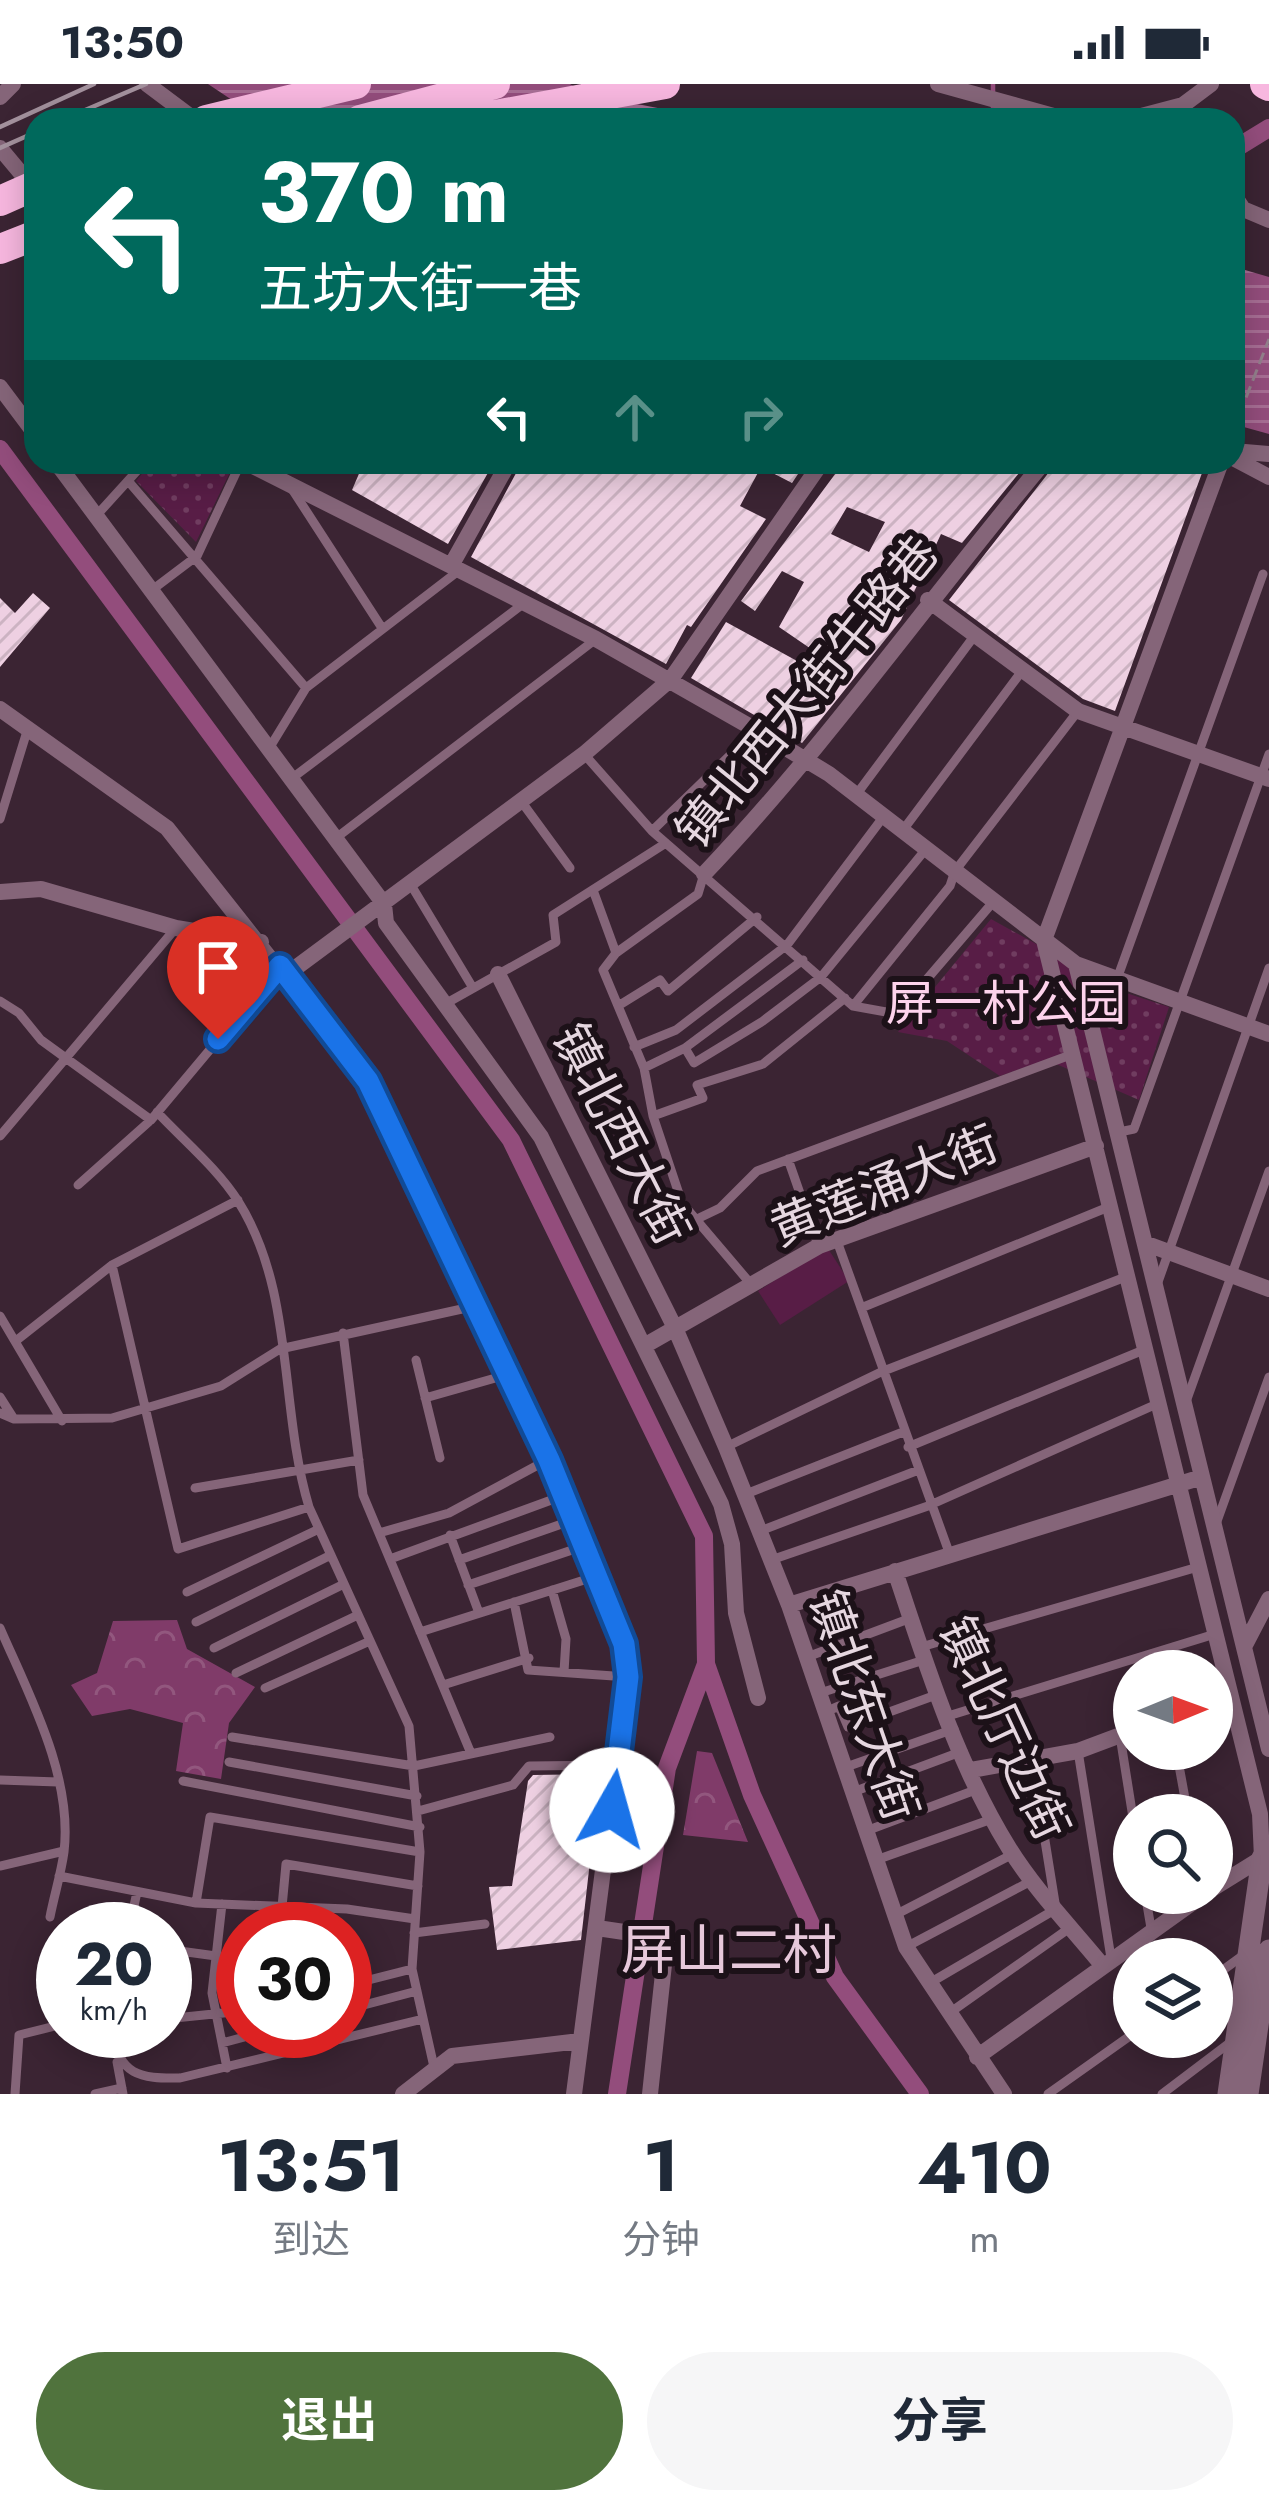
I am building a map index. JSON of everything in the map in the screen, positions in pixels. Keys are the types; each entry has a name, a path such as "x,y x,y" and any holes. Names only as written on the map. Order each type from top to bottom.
{"highway":[{"path":"228,108 285,84"},
{"path":"252,108 356,84"},
{"path":"405,108 495,84"},
{"path":"534,108 665,84"}],"street":[{"path":"0,97 13,84"},
{"path":"147,84 182,108"},
{"path":"938,84 1028,108"},
{"path":"1190,108 1211,84"},
{"path":"0,148 24,175"},
{"path":"0,387 24,419"},
{"path":"65,474 385,904 386,923 541,1137 721,1504 732,1544 736,1612 758,1698"},
{"path":"273,474 596,639 807,761 1076,964 1269,1034"},
{"path":"456,567 502,474"},
{"path":"283,970 369,917 584,754 671,680 815,474"},
{"name":"镇北西大街牛路巷","path":"704,874 807,761 928,599 1034,474"},
{"path":"1216,1650 1044,940 1217,474"},
{"path":"928,599 1078,711 1265,778"},
{"path":"0,709 167,828 368,1081 600,1575 624,1644 628,1677 606,1929 580,2041 574,2094"},
{"path":"0,892 41,890 91,899 176,928 261,942"},
{"path":"1076,964 1269,1749"},
{"name":"镇北西大街","path":"498,974 675,1328"},
{"name":"黄莲涌大街","path":"644,1346 828,1243 1096,1146"},
{"path":"1147,1244 1269,1289"},
{"name":"镇北东大街","path":"675,1328 789,1605 906,1947 1004,2094"},
{"path":"789,1605 1202,1477"},
{"name":"镇北厅边街","path":"895,1571 936,1695 992,1819 1071,1928 1107,1962"},
{"path":"1244,1646 1267,1595"},
{"path":"1233,1726 1260,1814 1265,1853 1248,2094"},
{"path":"971,1770 1078,1751 1113,1738"},
{"path":"1233,1874 1265,1853"},
{"path":"977,2056 1173,1914"},
{"path":"606,1929 658,1937 666,1946 650,2094"},
{"path":"1228,2094 1236,2038 1259,1951"},
{"path":"403,2094 434,2067 471,2050 580,2041"}],"lane":[{"path":"96,516 135,474"},
{"path":"152,590 197,556 246,474"},
{"path":"285,480 382,628"},
{"path":"129,482 306,688"},
{"path":"270,747 306,688 456,567"},
{"path":"1117,979 1263,574"},
{"path":"291,779 524,604"},
{"path":"856,795 975,635"},
{"path":"336,838 596,639"},
{"path":"903,831 1022,671"},
{"path":"653,1117 703,1098 697,1085 763,1064 849,1002 950,886 955,872 1078,711"},
{"path":"0,819 28,728"},
{"path":"652,831 756,730"},
{"path":"584,754 652,831 757,917 849,1002 897,1014 994,901"},
{"path":"1119,1132 1134,1129 1265,778 1269,754"},
{"path":"521,801 570,868"},
{"path":"634,1047 676,1030 787,945 884,816"},
{"path":"445,1004 556,942 553,915 666,843"},
{"path":"685,1048 694,1063 764,1021 820,977 926,849"},
{"name":"镇北西大街牛路巷","path":"616,953 698,894 704,874"},
{"path":"411,885 473,988"},
{"path":"593,890 616,953 603,970 644,1068 653,1117 682,1203 750,1283"},
{"path":"618,1006 660,980 668,991 757,917"},
{"path":"0,1136 176,928"},
{"path":"644,1068 685,1048 803,960"},
{"path":"1157,1287 1269,968"},
{"path":"78,1185 154,1116 283,970"},
{"path":"0,1001 67,1057 154,1116 238,1200 272,1277 298,1470 309,1507 409,1726 420,1827 412,1969 434,2067"},
{"path":"697,1219 720,1208 757,1171 1073,1054"},
{"path":"788,1159 861,1308 928,1506 950,1555"},
{"path":"1185,1405 1269,1171"},
{"path":"17,1340 112,1265 238,1200"},
{"path":"861,1308 1111,1206"},
{"path":"112,1265 130,1321 142,1409 178,1549 309,1507"},
{"path":"726,1447 881,1372 1129,1276"},
{"path":"0,1413 14,1419 112,1418 221,1386 280,1349 471,1306"},
{"path":"0,1316 62,1421"},
{"path":"343,1333 363,1495 470,1751"},
{"path":"908,1447 1146,1349"},
{"path":"416,1360 440,1458"},
{"path":"425,1398 506,1375"},
{"path":"1215,1528 1269,1377"},
{"path":"0,1397 14,1419"},
{"path":"771,1560 928,1506 1159,1403"},
{"path":"745,1494 903,1432"},
{"path":"195,1487 359,1460"},
{"path":"379,1533 449,1513 549,1460"},
{"path":"760,1531 916,1471"},
{"path":"390,1559 565,1495"},
{"path":"459,1560 575,1519"},
{"path":"188,1592 319,1529"},
{"path":"450,1535 479,1613"},
{"path":"468,1585 587,1545"},
{"path":"196,1622 331,1555"},
{"path":"822,1702 922,1654 1198,1567"},
{"path":"420,1632 600,1575"},
{"path":"214,1648 344,1584"},
{"path":"552,1590 566,1639 564,1672"},
{"path":"514,1602 528,1670 628,1677"},
{"path":"236,1673 358,1615"},
{"path":"807,1657 910,1618"},
{"path":"0,1628 58,1782 64,1851 53,1902"},
{"path":"844,1767 951,1722 1215,1634"},
{"path":"266,1688 370,1642"},
{"path":"442,1685 529,1658"},
{"path":"822,1702 839,1706 848,1727 936,1695"},
{"path":"232,1737 414,1766 550,1737"},
{"path":"853,1792 963,1750"},
{"path":"1078,1751 1107,1962"},
{"path":"928,1984 1056,1909 1032,1760"},
{"path":"229,1762 417,1796"},
{"path":"418,1811 513,1785 529,1766 617,1765"},
{"path":"0,1780 58,1782"},
{"path":"183,1781 420,1827"},
{"path":"866,1831 978,1789"},
{"path":"196,1903 211,1817 420,1852"},
{"path":"876,1861 992,1819"},
{"path":"0,1866 64,1851"},
{"path":"895,1915 1013,1854"},
{"path":"282,1902 286,1864 418,1886"},
{"path":"58,1876 216,1904"},
{"path":"906,1947 1033,1880"},
{"path":"134,1902 136,1892"},
{"path":"372,1914 415,1918"},
{"path":"1149,1914 1151,1928"},
{"path":"414,1933 484,1924"},
{"path":"948,2014 1071,1928"},
{"path":"192,1953 216,1956"},
{"path":"372,1979 412,1969"},
{"path":"372,2003 417,1991"},
{"path":"119,2058 141,2079 180,2078 423,2019"},
{"path":"15,2094 19,2035 36,2031"},
{"path":"1162,2094 1236,2038"},
{"path":"1048,2094 1113,2048"},
{"path":"95,2094 123,2091 116,2058"},
{"path":"225,2058 227,2068"},
{"path":"180,2078 182,2094"}],"path":[{"path":"1245,400 1269,339"}],"green space":[{"path":"142,474 229,474 196,542 136,481"},
{"name":"屏一村公园","path":"991,919 1123,992 1169,1007 1139,1100 1047,1060 1000,1076 947,1041 898,1032"},
{"path":"827,1247 849,1281 780,1325 758,1291"},
{"path":"177,1620 187,1649 255,1687 229,1723 221,1779 176,1771 183,1723 130,1709 92,1716 71,1685 97,1673 113,1621"},
{"path":"697,1751 712,1753 748,1842 683,1835"}],"shaded area":[{"path":"208,84 570,84 586,94 658,108 244,108"},
{"path":"1245,270 1269,277 1269,434 1245,427"}],"building":[{"path":"359,474 487,474 448,544 352,490"},
{"path":"516,474 757,474 740,506 766,519 691,627 687,625 666,664 471,557"},
{"path":"775,474 798,474 792,483"},
{"path":"835,474 1018,474 962,543 941,534 901,620 802,743 691,678 726,622 808,667 817,653 779,627 804,582 782,571 755,611 741,601","holes":["847,507 885,522 869,552 831,534"]},
{"path":"1048,474 1202,474 1115,711 1083,699 949,600"},
{"path":"33,593 50,608 0,667 0,598 15,613"},
{"path":"600,1774 581,1940 497,1950 489,1887 512,1886 528,1781 533,1775"}],"waterway":[{"path":"993,84 993,108"},
{"path":"1245,143 1269,128"},
{"path":"0,449 511,1140 704,1536 706,1664 667,1768 617,2094"},
{"path":"706,1664 752,1795 835,1977 920,2094"}],"railway":[{"path":"42,108 94,84"},
{"path":"90,108 146,84"},
{"path":"0,127 24,116"},
{"path":"0,148 24,137"}],"district":[{"name":"屏山二村","path":"729,1950"}],"route":[{"path":"218,1039 280,966 368,1081 471,1306 549,1460 600,1575 624,1644 628,1677 612,1810"}]}
